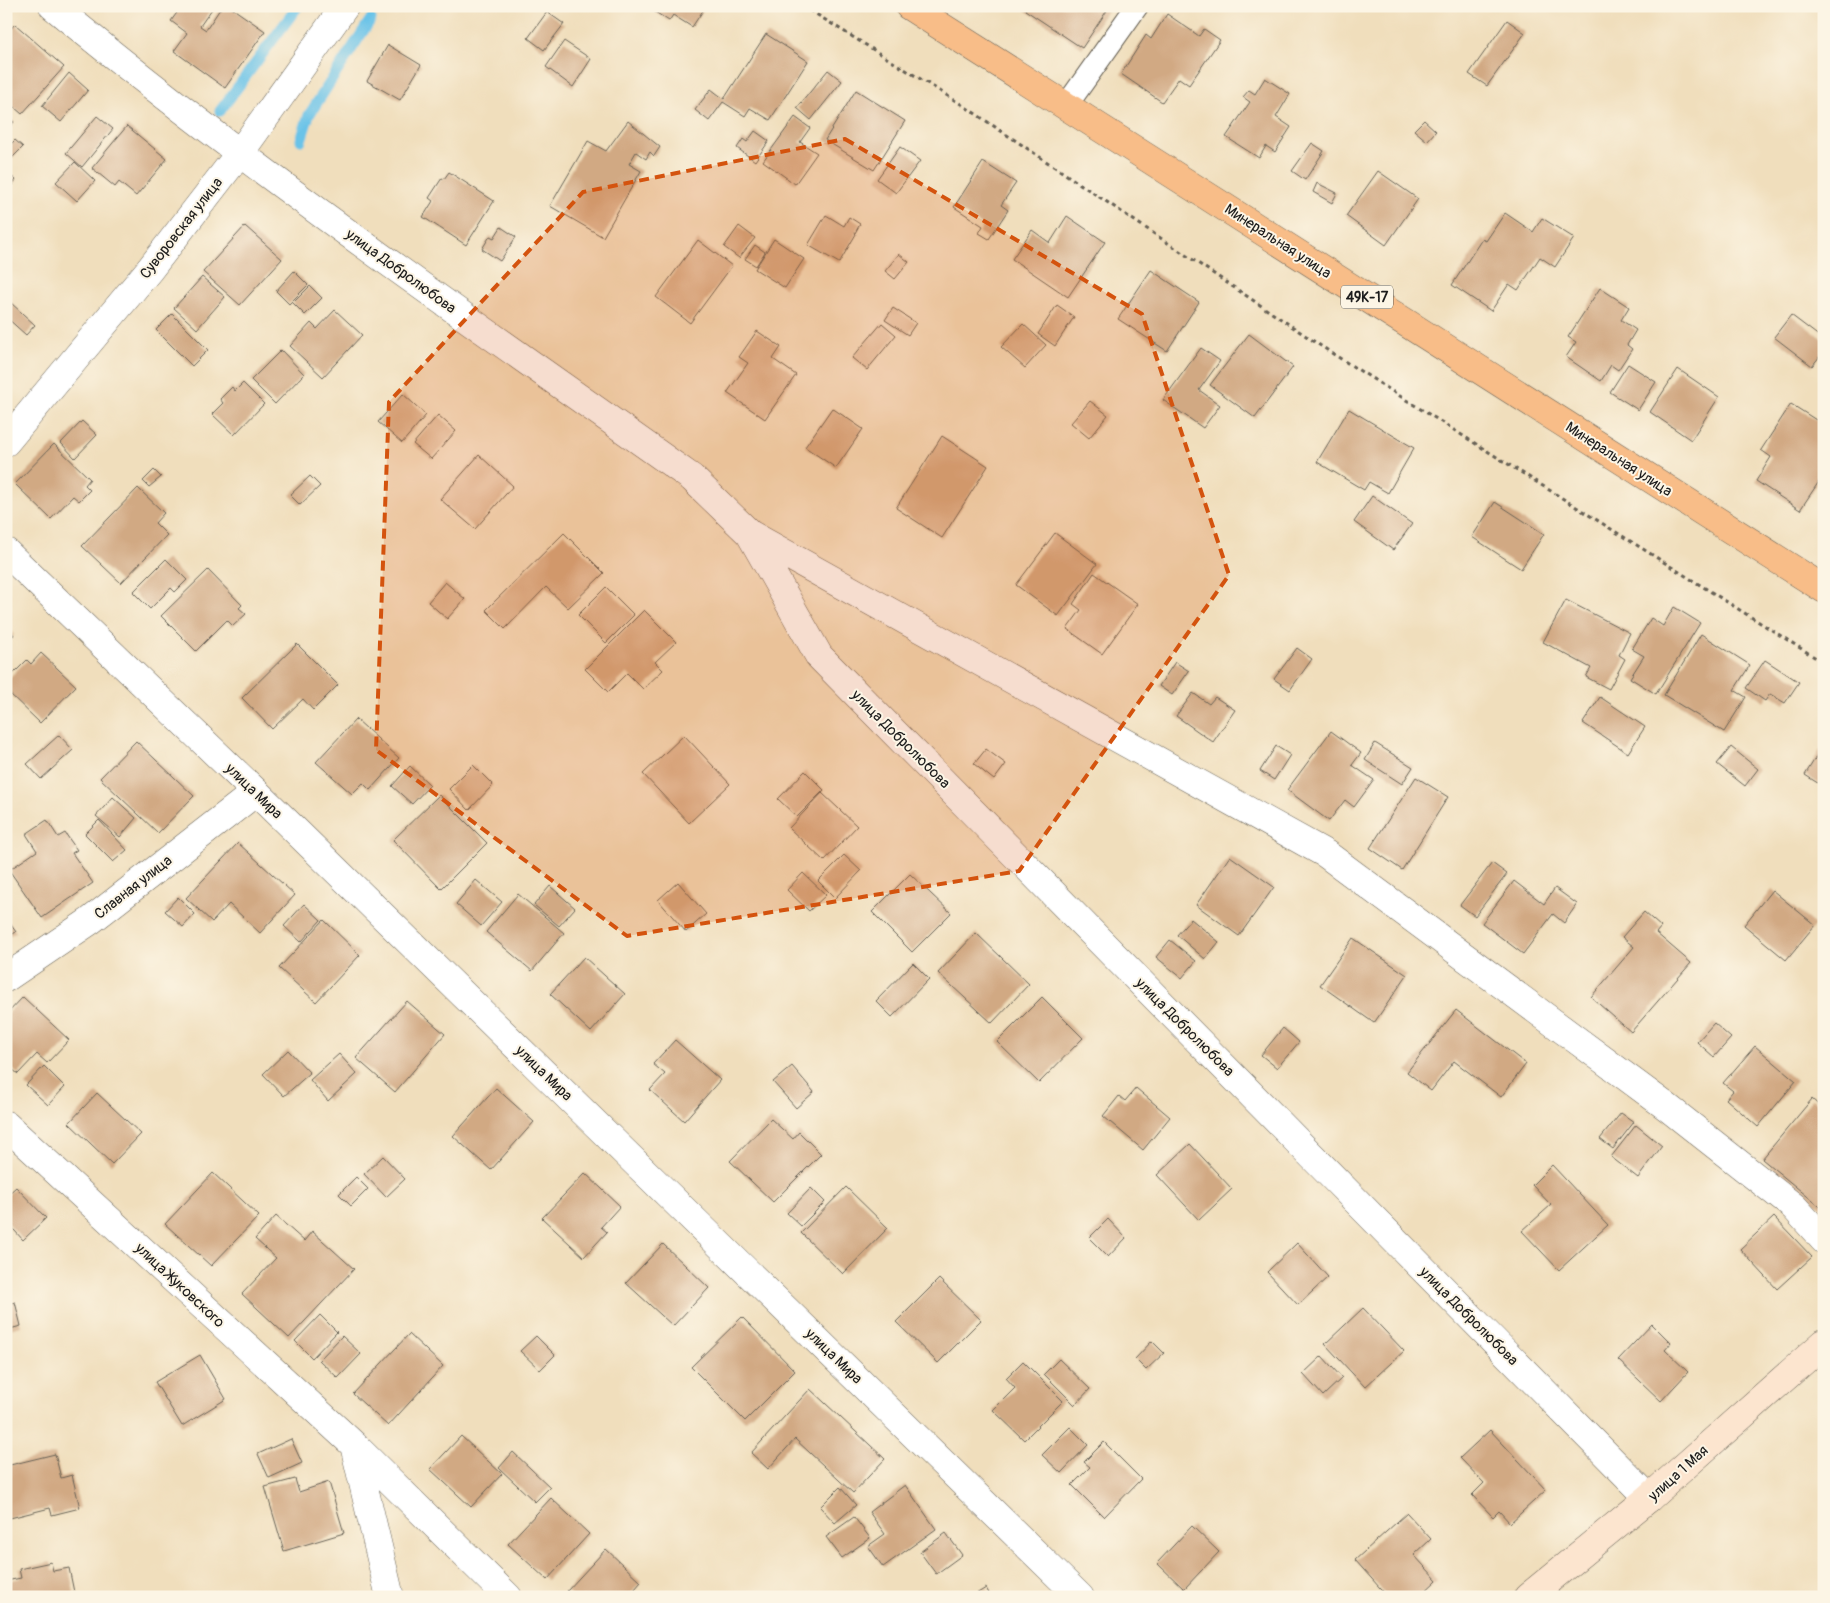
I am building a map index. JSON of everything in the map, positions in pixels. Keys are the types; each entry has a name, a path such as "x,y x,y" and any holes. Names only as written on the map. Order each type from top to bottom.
{"main road":[{"name":"Минеральная улица","path":"909,6 1824,589"},
{"name":"улица 1 Мая","path":"1528,1597 1649,1498 1824,1343"}],"street":[{"name":"улица Добролюбова","path":"53,6 239,154 692,478 750,534 1326,854 1667,1107 1794,1207 1824,1240"},
{"name":"Суворовская улица","path":"6,442 150,269 239,154 345,6"},
{"name":"улица Добролюбова","path":"750,534 819,656 1649,1498"},
{"name":"улица Мира","path":"6,552 256,792 1080,1597"},
{"name":"Славная улица","path":"6,978 90,920 256,792"},
{"name":"улица Жуковского","path":"6,1125 354,1445 508,1597"},
{"path":"354,1445 390,1597"}],"lane":[{"path":"1066,106 1137,6"}],"path":[{"path":"803,6 964,106 1330,352 1824,663"}],"highlighted area":[{"path":"845,139 1142,314 1229,575 1019,871 627,936 376,750 389,402 583,192"}],"building":[{"path":"173,6 214,6 200,26 206,30 222,6 229,6 265,31 225,88 174,51 187,33 171,21 179,10"},
{"path":"646,6 706,6 692,27 673,15 669,21"},
{"path":"1027,6 1104,6 1108,9 1082,48 1025,10"},
{"path":"547,12 564,24 544,50 528,38"},
{"path":"1167,14 1199,36 1204,29 1220,40 1189,85 1179,78 1162,102 1121,74 1146,35 1151,39"},
{"path":"1507,20 1525,33 1487,86 1469,74"},
{"path":"15,24 64,67 22,114 6,100 6,34"},
{"path":"766,34 808,61 770,120 750,108 745,116 723,102 709,121 695,110 711,89 724,99"},
{"path":"564,41 591,59 573,87 546,67"},
{"path":"388,45 421,65 400,100 367,81"},
{"path":"828,70 842,81 811,120 797,108"},
{"path":"69,73 88,90 61,122 42,106"},
{"path":"1265,78 1290,94 1276,117 1291,127 1275,152 1266,146 1259,158 1226,137 1250,102 1243,97 1249,90 1255,94"},
{"path":"856,90 905,121 874,170 825,140"},
{"path":"6,115 14,122 6,131"},
{"path":"97,116 113,129 82,167 66,153"},
{"path":"795,117 810,128 800,142 817,153 795,184 763,161"},
{"path":"1424,120 1436,131 1427,141 1414,130"},
{"path":"628,121 660,147 654,156 650,152 646,159 636,152 629,164 641,171 603,237 550,206 588,141 606,151"},
{"path":"127,126 167,159 136,196 119,182 115,187 92,168"},
{"path":"755,131 769,141 755,161 737,148 743,139 747,142"},
{"path":"15,140 23,147 8,162 6,160 6,149"},
{"path":"1312,143 1324,151 1305,180 1292,171"},
{"path":"900,147 920,161 896,193 877,179"},
{"path":"75,162 95,181 77,201 56,182"},
{"path":"983,162 1016,183 1001,205 1008,210 989,239 979,233 983,226 954,207"},
{"path":"1378,171 1418,199 1386,245 1346,216"},
{"path":"449,172 494,201 466,245 423,217 433,201 429,198 442,178 444,179"},
{"path":"6,174 16,180 6,192"},
{"path":"1317,183 1337,193 1332,203 1313,192"},
{"path":"1505,213 1533,232 1542,218 1574,238 1555,267 1540,257 1518,290 1509,284 1491,311 1452,285 1482,239 1486,241"},
{"path":"826,215 844,226 849,217 860,224 839,263 808,245"},
{"path":"1067,216 1105,242 1068,297 1012,259 1032,230 1050,243"},
{"path":"245,226 282,259 240,305 203,272"},
{"path":"739,226 755,238 739,258 724,247"},
{"path":"501,227 516,237 500,261 482,249 490,236 494,238"},
{"path":"774,239 804,259 785,288 755,269"},
{"path":"698,240 732,266 690,323 656,297"},
{"path":"755,245 765,252 756,266 745,259"},
{"path":"899,254 909,262 895,279 885,271"},
{"path":"1151,270 1199,302 1167,351 1118,319"},
{"path":"294,271 308,285 289,304 276,291"},
{"path":"202,277 225,297 197,329 174,308"},
{"path":"310,286 322,298 305,315 293,303"},
{"path":"1600,288 1629,307 1621,320 1636,330 1627,345 1632,349 1618,370 1611,365 1601,381 1566,357 1576,342 1568,337"},
{"path":"10,302 35,325 26,335 6,317 6,307"},
{"path":"1057,305 1074,317 1055,346 1038,334"},
{"path":"893,308 916,323 908,335 885,320"},
{"path":"335,310 362,335 323,377 290,346 311,323 317,329"},
{"path":"172,314 208,350 192,366 156,330"},
{"path":"1791,315 1824,340 1824,351 1812,366 1774,337"},
{"path":"882,323 896,335 867,370 852,358"},
{"path":"1023,324 1046,345 1025,368 1001,347"},
{"path":"757,331 781,347 773,359 796,375 765,419 727,393 748,363 739,357"},
{"path":"1249,334 1293,367 1255,418 1210,385"},
{"path":"1201,348 1220,361 1199,390 1220,405 1203,428 1163,400"},
{"path":"281,350 304,374 275,404 251,380"},
{"path":"1628,364 1656,382 1638,410 1610,392"},
{"path":"1678,369 1719,397 1691,440 1650,412"},
{"path":"243,383 264,404 234,435 212,414 223,403 220,399 232,387 235,391"},
{"path":"403,394 426,415 402,443 378,422"},
{"path":"1090,401 1108,415 1089,438 1071,423"},
{"path":"1791,404 1824,425 1824,474 1800,510 1756,481 1771,457 1761,450"},
{"path":"832,408 863,429 836,468 805,447"},
{"path":"1349,409 1414,448 1388,493 1369,482 1364,490 1317,462"},
{"path":"438,415 456,431 431,459 413,444"},
{"path":"82,421 97,435 75,458 61,443"},
{"path":"942,436 988,466 942,538 896,508"},
{"path":"54,444 90,479 85,485 90,490 79,501 73,496 51,519 15,484"},
{"path":"479,455 513,486 475,529 440,499"},
{"path":"154,470 161,477 149,487 143,481"},
{"path":"310,476 320,486 300,505 290,495"},
{"path":"138,488 164,513 155,523 167,535 121,583 82,546"},
{"path":"1372,496 1412,524 1393,550 1354,522"},
{"path":"1495,502 1544,534 1521,569 1472,537"},
{"path":"564,533 604,573 568,608 546,587 505,629 486,610"},
{"path":"1055,533 1097,564 1058,616 1016,585"},
{"path":"166,559 187,580 175,592 171,588 150,609 133,592"},
{"path":"208,570 242,605 239,608 246,614 233,626 227,620 196,651 161,616"},
{"path":"1094,573 1138,604 1102,654 1067,629 1081,610 1073,604"},
{"path":"445,582 465,599 447,619 428,602"},
{"path":"606,587 634,615 606,643 578,615"},
{"path":"1566,600 1630,633 1619,655 1625,659 1609,689 1586,677 1591,668 1543,642"},
{"path":"1674,607 1700,623 1656,694 1630,678 1644,656 1632,649 1651,618 1663,626"},
{"path":"644,610 676,642 655,662 663,670 643,689 627,673 608,692 585,669"},
{"path":"6,625 14,635 6,641"},
{"path":"1701,634 1750,665 1734,690 1746,697 1724,732 1664,695"},
{"path":"297,644 338,685 313,710 303,699 272,729 242,698"},
{"path":"1297,648 1312,659 1290,690 1274,679"},
{"path":"41,653 76,686 40,723 6,690 6,681 27,660 31,664"},
{"path":"1765,660 1799,682 1785,703 1770,694 1765,701 1746,688"},
{"path":"1175,662 1189,671 1172,695 1159,686"},
{"path":"1193,693 1209,704 1215,697 1235,710 1213,742 1176,716"},
{"path":"1600,697 1645,727 1628,753 1583,723"},
{"path":"356,719 399,758 370,790 363,783 352,794 316,762"},
{"path":"1331,731 1361,753 1352,765 1374,780 1354,807 1345,800 1329,821 1287,790"},
{"path":"59,735 73,750 41,779 27,764"},
{"path":"684,735 730,784 689,823 643,774"},
{"path":"136,741 194,796 158,833 100,778"},
{"path":"1375,743 1413,767 1402,784 1365,760"},
{"path":"1824,744 1824,787 1805,775"},
{"path":"1276,746 1290,755 1274,780 1260,771"},
{"path":"1731,747 1758,769 1745,786 1717,764"},
{"path":"986,749 1006,764 994,780 974,764"},
{"path":"473,765 493,785 469,810 449,789"},
{"path":"410,766 430,785 412,804 392,786"},
{"path":"805,771 824,790 797,817 778,799"},
{"path":"1416,777 1448,797 1402,870 1370,848"},
{"path":"822,793 857,826 824,861 789,828"},
{"path":"439,795 487,843 441,889 393,840"},
{"path":"113,797 136,818 120,837 96,816"},
{"path":"47,820 58,837 65,833 77,850 72,853 93,883 42,918 9,870 37,851 26,834"},
{"path":"99,820 127,850 113,862 85,834"},
{"path":"238,843 295,895 260,933 229,904 212,922 186,898"},
{"path":"844,855 861,871 835,898 818,881"},
{"path":"1230,856 1274,887 1239,936 1196,905"},
{"path":"1492,863 1507,874 1475,916 1460,905"},
{"path":"803,873 826,895 809,911 787,890"},
{"path":"910,874 951,913 912,952 872,912"},
{"path":"476,880 502,902 481,926 456,904"},
{"path":"1514,881 1544,904 1555,888 1577,904 1564,923 1553,914 1523,954 1482,923"},
{"path":"678,882 706,914 686,932 658,900"},
{"path":"550,886 575,908 559,926 534,905"},
{"path":"1772,890 1815,925 1786,960 1744,925"},
{"path":"518,894 564,933 532,971 486,932"},
{"path":"178,897 195,914 183,927 165,911"},
{"path":"304,904 321,920 301,942 284,926"},
{"path":"1644,912 1661,927 1656,933 1691,963 1631,1032 1591,997 1634,947 1622,937"},
{"path":"6,918 16,932 6,938"},
{"path":"1191,919 1219,942 1205,959 1177,935"},
{"path":"324,920 360,955 316,1002 279,968"},
{"path":"976,933 1029,984 992,1023 938,973"},
{"path":"1353,938 1407,975 1374,1023 1320,985"},
{"path":"1170,940 1196,961 1182,978 1156,957"},
{"path":"584,957 625,994 591,1032 550,994"},
{"path":"913,963 929,979 892,1017 876,1001"},
{"path":"23,997 69,1040 47,1063 37,1054 18,1074 6,1064 6,1015"},
{"path":"1042,997 1083,1038 1039,1083 997,1042"},
{"path":"407,1001 445,1034 395,1092 356,1058"},
{"path":"1456,1010 1526,1064 1501,1097 1454,1061 1431,1091 1407,1072"},
{"path":"1714,1023 1731,1038 1714,1057 1697,1042"},
{"path":"1283,1028 1299,1042 1277,1068 1261,1055"},
{"path":"675,1040 720,1080 684,1121 650,1090 665,1074 653,1064"},
{"path":"1755,1046 1796,1081 1758,1127 1726,1099 1733,1091 1723,1083"},
{"path":"288,1050 310,1073 284,1096 263,1074"},
{"path":"339,1054 357,1074 328,1101 310,1080"},
{"path":"44,1066 65,1087 48,1105 26,1085"},
{"path":"792,1066 814,1092 796,1108 773,1082"},
{"path":"496,1088 534,1122 491,1170 453,1136"},
{"path":"1136,1088 1170,1117 1143,1150 1103,1116 1119,1096 1125,1101"},
{"path":"97,1093 141,1134 112,1164 69,1123"},
{"path":"1812,1099 1824,1110 1824,1210 1762,1159"},
{"path":"1621,1113 1634,1122 1613,1149 1600,1139"},
{"path":"771,1119 793,1139 799,1132 821,1154 773,1202 730,1161"},
{"path":"1636,1125 1662,1146 1638,1178 1611,1157"},
{"path":"1190,1144 1232,1189 1199,1220 1157,1175"},
{"path":"383,1156 405,1179 386,1197 364,1174"},
{"path":"1552,1165 1608,1225 1559,1270 1522,1231 1551,1205 1532,1185"},
{"path":"213,1173 259,1216 211,1266 165,1224"},
{"path":"585,1173 620,1206 601,1227 607,1232 584,1257 542,1218"},
{"path":"356,1177 368,1189 351,1206 339,1194"},
{"path":"16,1187 46,1218 23,1240 6,1221 6,1196"},
{"path":"846,1187 888,1228 843,1274 801,1233"},
{"path":"811,1188 825,1202 801,1226 787,1213"},
{"path":"276,1216 304,1241 312,1231 354,1269 289,1338 242,1294 276,1258 255,1239"},
{"path":"1774,1217 1812,1257 1777,1289 1740,1249"},
{"path":"1108,1219 1126,1238 1108,1257 1089,1238"},
{"path":"1297,1243 1328,1277 1298,1305 1267,1272"},
{"path":"663,1244 709,1288 673,1326 626,1283"},
{"path":"939,1279 981,1320 938,1363 896,1322"},
{"path":"15,1302 21,1326 6,1330 6,1305"},
{"path":"1363,1308 1404,1351 1365,1387 1325,1344"},
{"path":"320,1315 337,1332 312,1358 295,1341"},
{"path":"742,1317 795,1371 745,1421 691,1367"},
{"path":"1652,1324 1671,1343 1665,1350 1688,1372 1661,1401 1618,1360"},
{"path":"409,1334 443,1366 388,1426 353,1394"},
{"path":"342,1336 361,1354 338,1378 319,1360"},
{"path":"536,1336 555,1355 540,1370 520,1351"},
{"path":"1152,1341 1164,1353 1146,1370 1135,1359"},
{"path":"200,1355 226,1399 182,1426 155,1382"},
{"path":"1322,1356 1342,1378 1323,1396 1303,1374"},
{"path":"1059,1359 1090,1389 1075,1405 1044,1374"},
{"path":"1023,1361 1063,1401 1024,1440 993,1410 1015,1388 1006,1378"},
{"path":"810,1389 885,1459 853,1493 795,1439 768,1469 751,1453"},
{"path":"1070,1427 1088,1445 1061,1473 1042,1455"},
{"path":"1490,1430 1546,1490 1510,1523 1499,1511 1493,1517 1472,1495 1484,1483 1460,1458"},
{"path":"461,1436 502,1474 471,1507 430,1469"},
{"path":"291,1439 302,1463 269,1478 258,1454"},
{"path":"1104,1442 1141,1479 1104,1517 1072,1485 1090,1467 1084,1462"},
{"path":"513,1452 550,1487 535,1502 499,1468"},
{"path":"55,1454 61,1478 72,1475 80,1508 52,1515 50,1508 6,1519 6,1466"},
{"path":"295,1479 299,1492 329,1482 344,1533 284,1551 265,1487"},
{"path":"905,1485 936,1529 883,1567 868,1546 885,1534 869,1512"},
{"path":"840,1487 856,1505 835,1523 820,1507"},
{"path":"551,1498 589,1534 547,1580 508,1544"},
{"path":"1407,1513 1431,1539 1414,1555 1437,1580 1419,1597 1388,1597 1355,1560"},
{"path":"854,1517 870,1538 842,1558 826,1537"},
{"path":"1192,1526 1219,1552 1184,1589 1157,1563"},
{"path":"946,1533 962,1555 936,1574 920,1552"},
{"path":"606,1549 641,1582 628,1597 572,1597 567,1591"},
{"path":"51,1562 53,1571 69,1568 75,1597 6,1597 6,1581 21,1578 19,1569"},
{"path":"986,1588 991,1597 971,1597"},
{"path":"252,1593 252,1597 229,1597 229,1596"}],"waterway":[{"path":"220,111 298,6"},
{"path":"301,140 309,115 371,19"}]}
